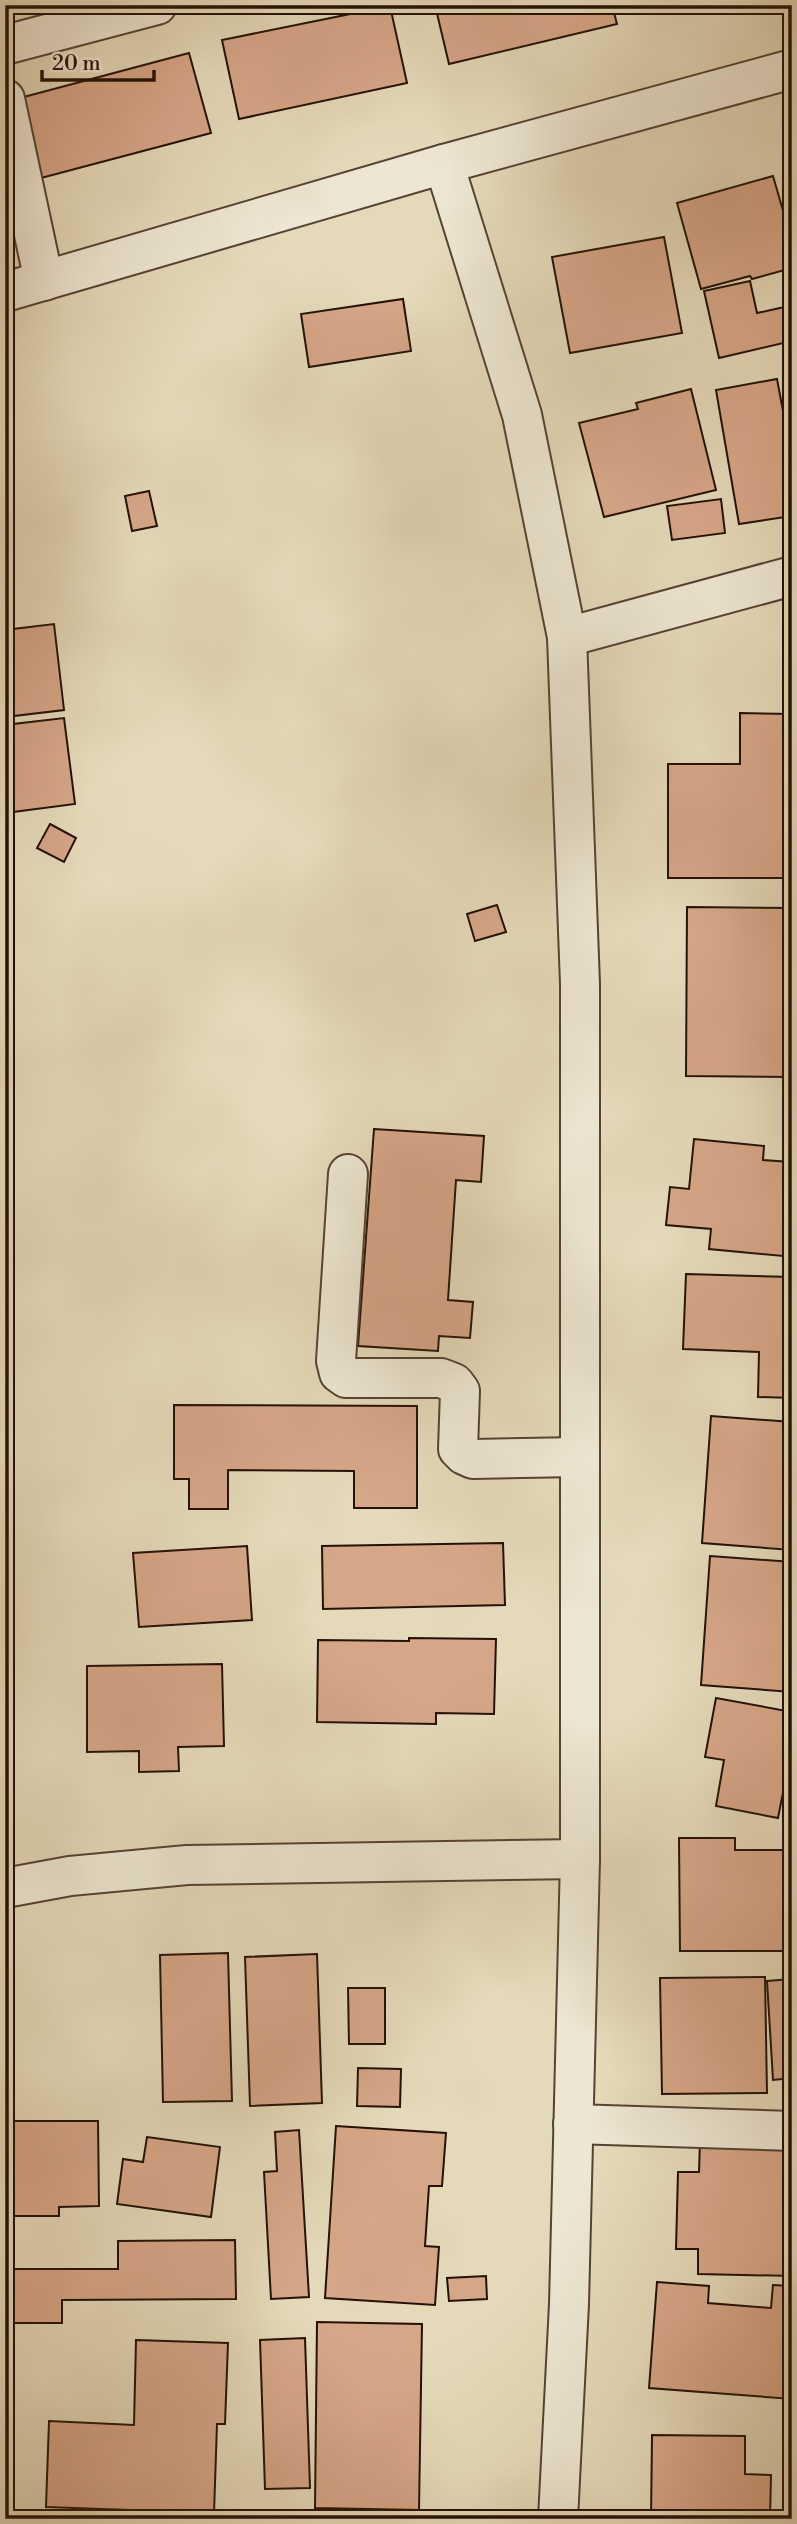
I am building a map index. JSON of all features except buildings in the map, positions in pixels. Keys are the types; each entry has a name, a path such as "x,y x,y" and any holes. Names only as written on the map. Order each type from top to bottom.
{"street":[{"path":"5,45 157,5"},
{"path":"5,292 444,164 792,69"},
{"path":"5,99 44,281"},
{"path":"444,164 522,415 567,637 580,984 580,1859 569,2304 558,2519"},
{"path":"567,637 792,576"},
{"path":"348,1174 336,1360 339,1373 346,1378 440,1378 454,1383 460,1391 458,1449 473,1459 578,1458"},
{"path":"5,1888 70,1876 187,1865 580,1859"},
{"path":"573,2124 792,2131"}]}
